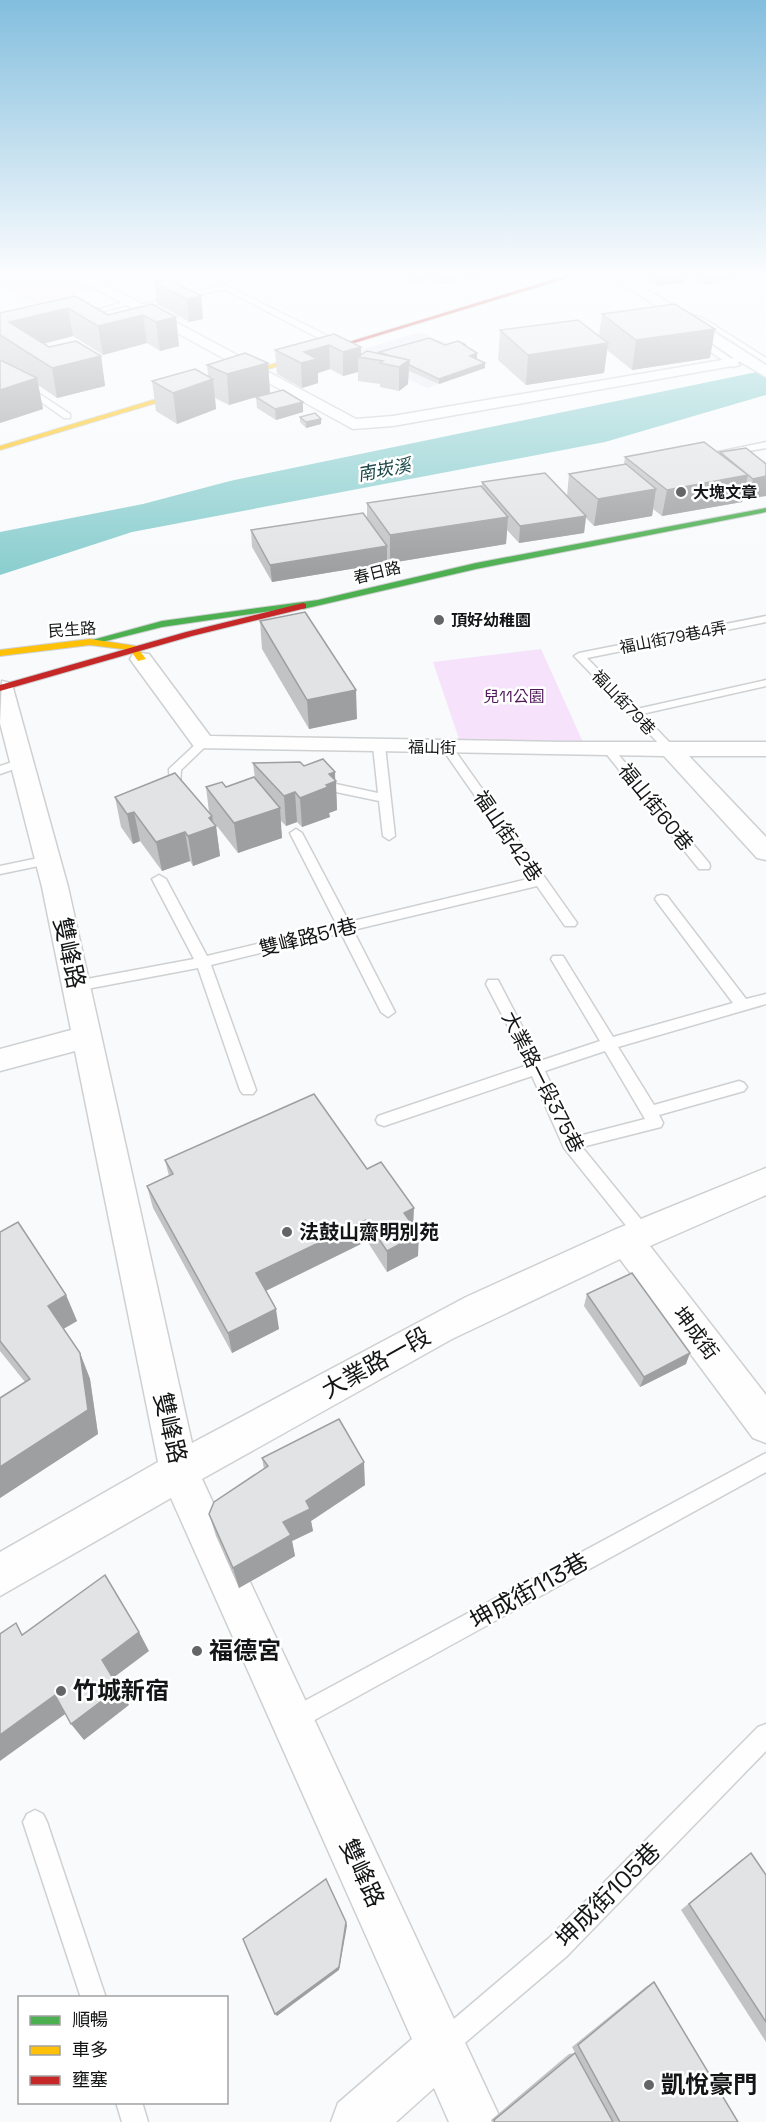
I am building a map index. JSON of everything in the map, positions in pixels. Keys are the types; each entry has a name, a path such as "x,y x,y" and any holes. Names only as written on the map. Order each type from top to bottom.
{"street":[{"path":"0,435 220,375"},
{"path":"0,448 224,375"},
{"path":"259,375 353,424 393,421 668,375"},
{"name":"春日路","path":"137,653 340,598 534,553 766,510"},
{"name":"春日路","path":"1,685 531,566 766,522"},
{"path":"90,642 162,624 340,598"},
{"name":"民生路","path":"1,685 90,642 137,653"},
{"path":"137,653 203,743"},
{"name":"雙峰路","path":"1,685 11,767 48,860 179,1472 476,2122"},
{"name":"福山街","path":"203,743 766,749"},
{"path":"669,748 766,852"},
{"path":"0,1060 87,1037"},
{"name":"大業路一段","path":"0,1575 179,1472 440,1328 634,1237 766,1181"},
{"name":"坤成街","path":"634,1237 766,1425"},
{"path":"357,2122 442,2046"}],"lane":[{"path":"7,375 67,416"},
{"path":"693,458 766,445"},
{"name":"福山街79巷4弄","path":"579,656 766,619"},
{"name":"福山街79巷","path":"579,656 669,748"},
{"path":"634,713 766,683"},
{"path":"174,787 175,770 203,743"},
{"path":"378,746 389,836"},
{"name":"福山街42巷","path":"447,747 538,881 570,923"},
{"name":"福山街60巷","path":"608,748 704,866"},
{"path":"304,782 384,798"},
{"path":"296,833 388,1012"},
{"path":"0,870 48,860"},
{"path":"159,879 203,962 248,1090"},
{"name":"雙峰路51巷","path":"76,986 203,962 538,881"},
{"path":"662,899 743,1006"},
{"path":"558,959 655,1123 570,1144"},
{"name":"大業路一段375巷","path":"493,984 536,1067 570,1144 634,1237"},
{"path":"384,1120 608,1044 766,999"},
{"path":"650,1112 740,1087"},
{"name":"坤成街113巷","path":"292,1720 766,1462"},
{"name":"坤成街105巷","path":"442,2046 558,1947 766,1735"},
{"path":"35,1822 93,1996"},
{"path":"129,2104 135,2122"}],"shaded area":[{"path":"400,375 465,375 427,388"}],"green space":[{"name":"兒11公園","path":"541,649 583,742 459,739 433,662"}],"water":[{"name":"南崁溪","path":"742,375 766,375 766,395 605,442 132,532 0,575 0,532 143,504 230,481"}],"building":[{"path":"0,375 31,375 37,378 0,390"},
{"path":"173,375 206,375 213,379 173,393 152,381"},
{"path":"430,375 450,375 439,379"},
{"path":"283,390 303,402 275,409 256,397"},
{"path":"315,413 321,419 306,422 300,417"},
{"path":"704,442 748,475 667,490 625,457"},
{"path":"746,448 766,464 766,476 753,479 720,452"},
{"path":"626,464 656,489 598,499 569,474"},
{"path":"545,473 586,516 520,526 482,482"},
{"path":"481,486 508,517 390,535 367,503"},
{"path":"363,513 387,546 270,565 251,530"},
{"path":"305,612 356,690 307,700 260,621"},
{"path":"323,759 335,772 329,774 336,781 326,785 328,787 300,798 295,792 284,796 253,763 300,762 304,766"},
{"path":"175,773 212,816 209,818 216,826 188,836 185,832 156,842 134,812 127,814 115,797"},
{"path":"254,777 280,808 234,823 206,787 222,782 226,787"},
{"name":"法鼓山齋明別苑","path":"314,1094 367,1169 381,1162 414,1208 404,1213 419,1234 387,1251 366,1220 256,1273 276,1309 228,1333 147,1186 173,1174 165,1160"},
{"path":"18,1222 66,1295 48,1306 80,1353 88,1410 0,1467 0,1398 30,1379 0,1341 0,1232"},
{"path":"632,1273 690,1353 644,1377 587,1294"},
{"path":"339,1419 364,1462 306,1501 310,1509 283,1522 291,1535 233,1568 209,1514 214,1502 268,1466 262,1458"},
{"name":"竹城新宿","path":"105,1575 139,1632 102,1660 119,1688 71,1724 55,1695 0,1735 0,1634 16,1623 22,1635"},
{"name":"凱悅豪門","path":"751,1853 766,1875 766,2022 689,1904"},
{"path":"326,1879 346,1922 339,1967 275,2014 243,1939"},
{"name":"凱悅豪門","path":"654,1982 738,2122 620,2122 578,2045"},
{"path":"575,2053 613,2122 495,2122 494,2120"}],"traffic: fast":[{"path":"303,606 476,566 766,510"},
{"path":"90,642 162,624 315,602"}],"traffic: slow":[{"path":"0,448 243,375"},
{"path":"0,653 90,642 133,648 141,659"}],"traffic: jam":[{"path":"0,688 189,634 303,606"}],"place":[{"name":"大塊文章","path":"681,492"},
{"name":"頂好幼稚園","path":"439,620"},
{"name":"法鼓山齋明別苑","path":"287,1232"},
{"name":"福德宮","path":"197,1651"},
{"name":"竹城新宿","path":"61,1691"},
{"name":"凱悅豪門","path":"649,2085"}]}
